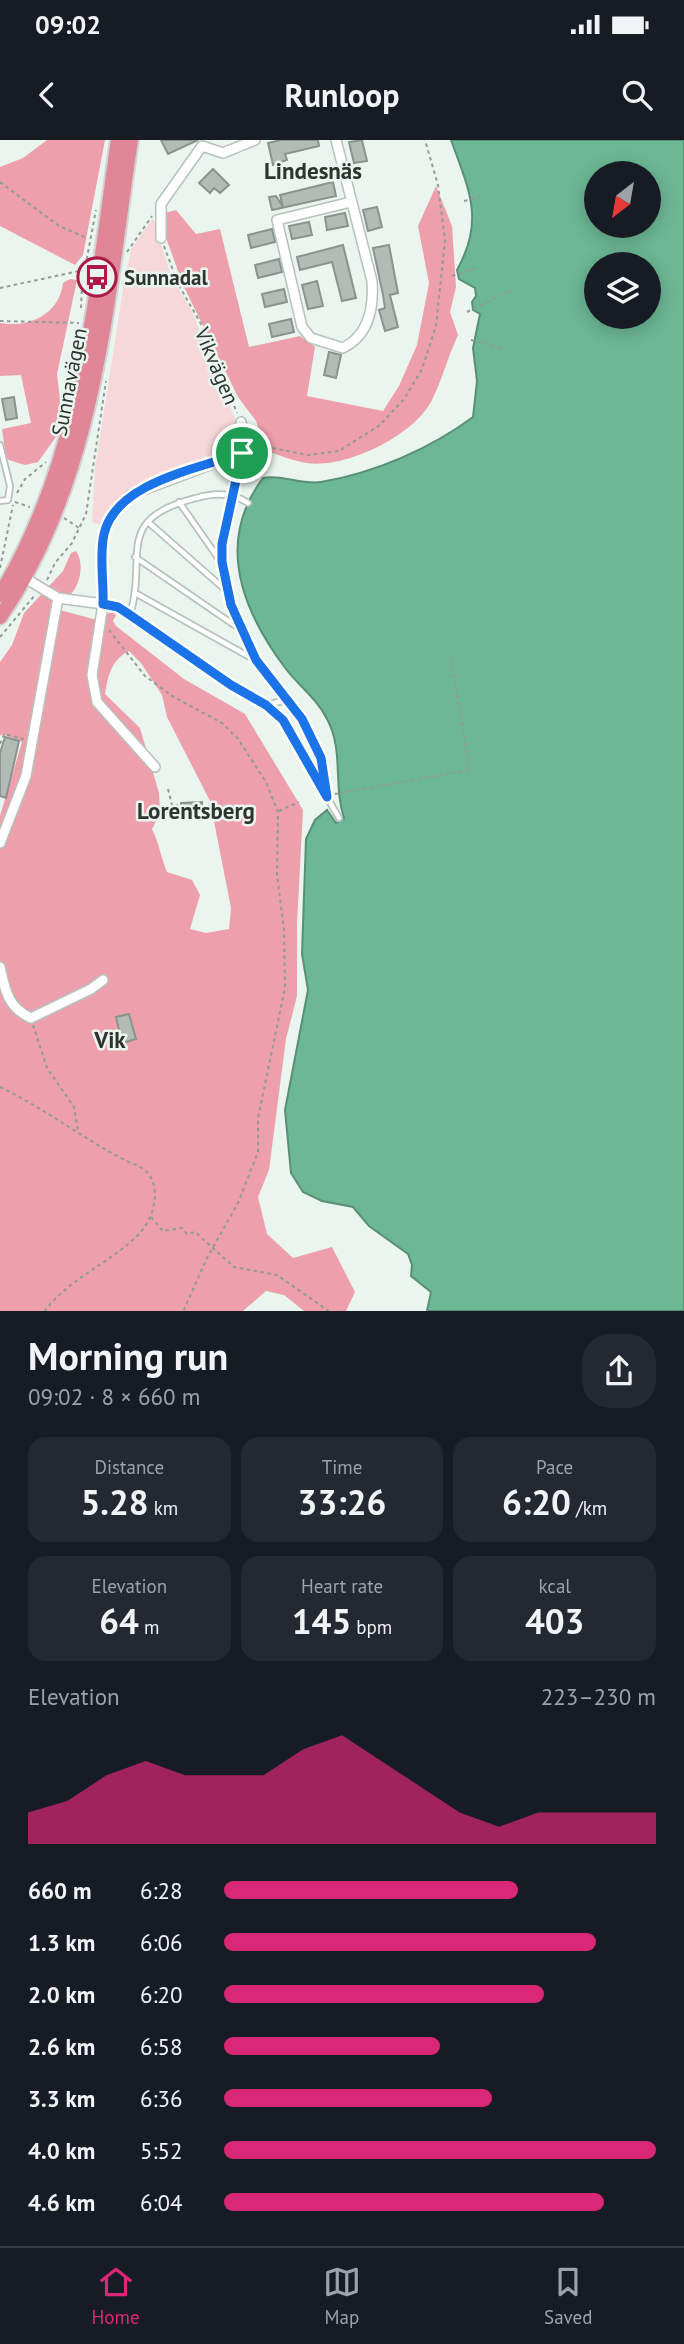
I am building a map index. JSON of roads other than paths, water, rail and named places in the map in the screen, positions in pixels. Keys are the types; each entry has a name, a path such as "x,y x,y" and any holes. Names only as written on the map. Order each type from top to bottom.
{"highway":[{"name":"Sunnavägen","path":"0,595 38,525 70,432 118,140"},
{"name":"Sunnavägen","path":"0,617 25,578 62,499 83,428 131,140"}],"street":[{"path":"161,238 161,204 200,143 223,153 256,140"},
{"path":"336,140 372,281 373,301 362,333 343,348 311,338 302,327 277,220 351,202"},
{"name":"Vikvägen","path":"241,422 243,448"},
{"path":"155,767 97,702 92,675 103,604 103,538 107,524 121,503 149,486 243,448"},
{"path":"25,578 58,598 103,604"},
{"path":"0,843 26,776 41,705 58,598"},
{"path":"0,967 11,1005 31,1018 91,989 103,980"}],"lane":[{"path":"0,445 11,501 0,501"},
{"path":"243,448 224,523 222,562 229,593 242,631 256,660 302,719 321,758 327,797"},
{"path":"130,615 137,594 134,556 138,537 148,522 168,506 210,494 231,496 248,503"},
{"path":"179,502 222,562"},
{"path":"148,522 229,593"},
{"path":"134,556 242,631"},
{"path":"137,594 256,660"},
{"path":"103,604 118,607 231,685 266,705 283,720 339,818"},
{"path":"266,705 287,700"}],"place":[{"name":"Sunnadal","path":"97,277"}],"district":[{"name":"Lindesnäs","path":"313,170"},
{"name":"Lorentsberg","path":"196,810"},
{"name":"Vik","path":"110,1039"}]}
